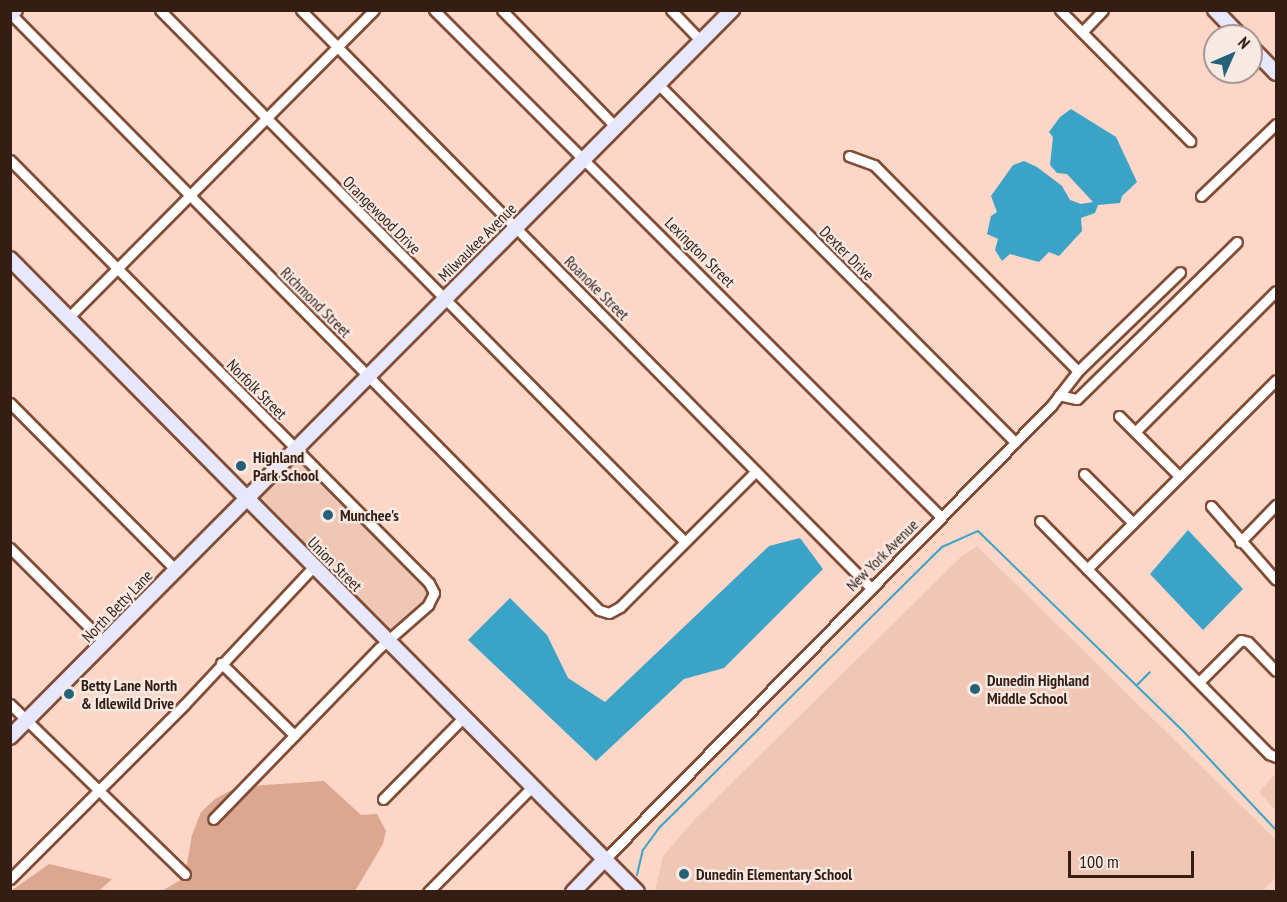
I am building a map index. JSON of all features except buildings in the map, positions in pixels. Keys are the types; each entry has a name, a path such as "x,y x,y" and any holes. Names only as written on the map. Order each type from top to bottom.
{"street":[{"path":"11,15 15,10"},
{"name":"Orangewood Drive","path":"160,10 685,542"},
{"name":"Roanoke Street","path":"301,10 870,587"},
{"path":"68,318 374,10"},
{"name":"Lexington Street","path":"434,10 941,517"},
{"path":"502,10 615,126"},
{"path":"671,10 701,41"},
{"name":"Milwaukee Avenue","path":"247,499 443,298 732,10"},
{"path":"1060,10 1190,141"},
{"path":"1082,32 1103,10"},
{"path":"1215,10 1228,24"},
{"name":"Richmond Street","path":"11,15 599,610 609,613 620,607 685,542"},
{"path":"1263,59 1276,73"},
{"name":"Dexter Drive","path":"658,84 1015,442"},
{"path":"1202,196 1276,124"},
{"path":"849,156 874,165 1078,371"},
{"name":"Norfolk Street","path":"10,160 429,583 434,593 428,605 389,641"},
{"path":"1059,395 1077,399 1237,242"},
{"name":"Union Street","path":"10,259 637,891"},
{"name":"New York Avenue","path":"604,859 1015,442 1078,371 1180,273"},
{"path":"1135,432 1276,291"},
{"path":"1088,569 1276,380"},
{"path":"10,403 176,570"},
{"path":"1119,416 1179,476"},
{"path":"685,542 756,471"},
{"path":"1084,474 1133,523"},
{"name":"North Betty Lane","path":"10,737 247,499"},
{"path":"1240,542 1276,505"},
{"path":"1211,506 1240,542 1276,580"},
{"path":"1040,521 1269,754 1276,757"},
{"path":"10,548 104,642"},
{"path":"10,879 101,791 314,566"},
{"path":"1199,682 1241,640 1248,642 1276,671"},
{"path":"213,819 389,641"},
{"path":"221,663 294,735"},
{"path":"10,704 185,874"},
{"path":"383,799 464,717"},
{"path":"428,891 533,786"},
{"path":"573,891 604,859"}],"shaded area":[{"path":"296,456 425,586 429,594 424,603 390,635 253,498"},
{"name":"Dunedin Highland Middle School","path":"977,546 1276,840 1276,877 1262,892 655,891 663,856 694,820 961,557"},
{"path":"1276,773 1276,811 1259,792"},
{"path":"324,781 361,815 377,814 386,831 383,844 355,891 160,892 191,874 186,869 192,835 201,812 215,799 239,786 207,819 213,825 251,786"},
{"path":"49,864 112,879 99,891 11,891"}],"water":[{"path":"1071,109 1116,137 1137,182 1122,196 1120,203 1098,205 1095,213 1081,218 1082,231 1059,256 1049,252 1039,262 1010,254 1002,261 995,250 998,239 987,234 991,216 997,212 991,196 1013,165 1024,161 1037,167 1062,186 1070,200 1081,204 1093,202 1067,174 1057,173 1050,165 1053,137 1049,132 1060,117"},
{"path":"1188,530 1243,589 1203,630 1150,574"},
{"path":"800,538 823,569 724,668 684,679 596,761 468,640 510,598 547,635 568,678 605,702 769,546"}],"waterway":[{"path":"637,875 643,850 660,827 942,547 978,531 1183,731 1276,830"},
{"path":"1137,685 1150,672"}],"place":[{"name":"Highland Park School","path":"241,466"},
{"name":"Munchee's","path":"328,515"},
{"name":"Dunedin Highland Middle School","path":"975,689"},
{"name":"Betty Lane North & Idlewild Drive","path":"69,694"},
{"name":"Dunedin Elementary School","path":"684,874"}]}
